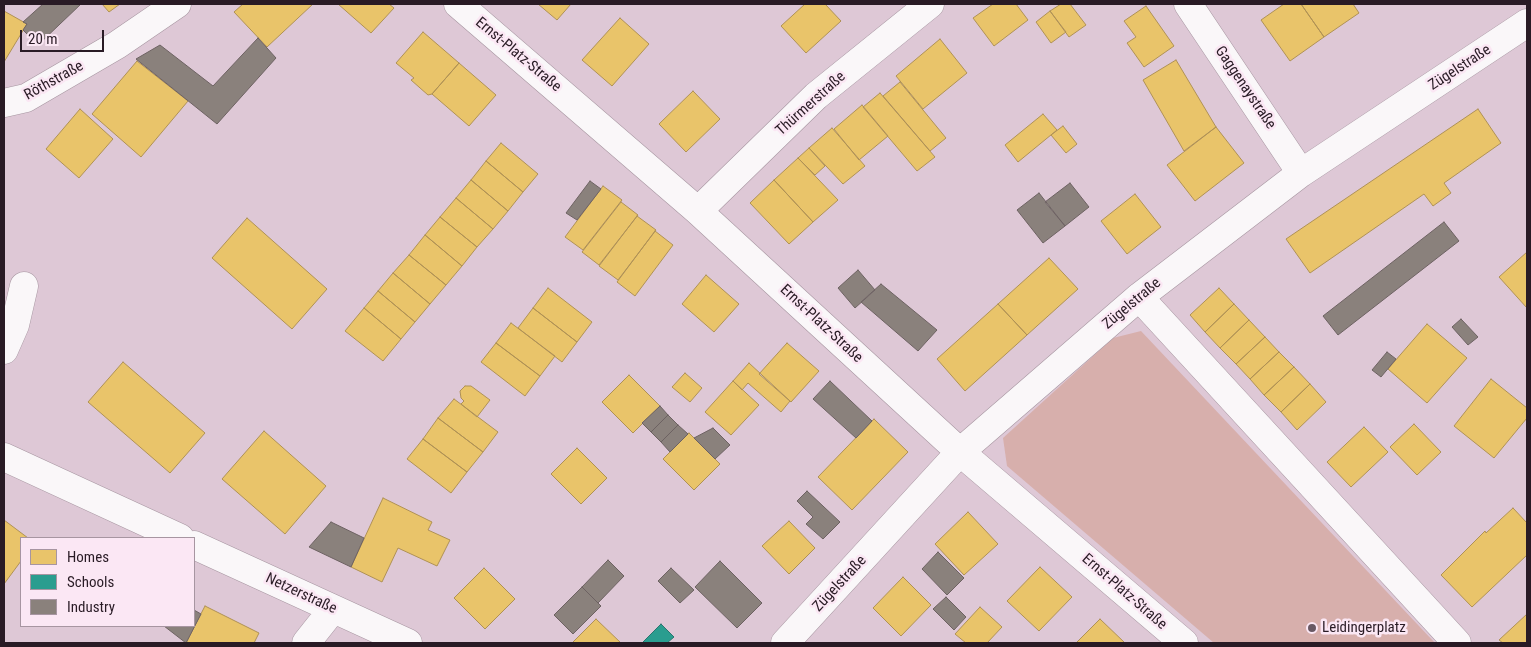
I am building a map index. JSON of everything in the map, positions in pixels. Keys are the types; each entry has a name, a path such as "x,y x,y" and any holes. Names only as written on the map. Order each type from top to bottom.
{"street":[{"name":"Röthstraße","path":"4,103 26,98 117,45 177,4"},
{"name":"Ernst-Platz-Straße","path":"458,4 698,211 960,452 1184,643"},
{"name":"Thürmerstraße","path":"698,211 816,96 930,4"},
{"name":"Gaggenaystraße","path":"1188,4 1301,172"},
{"name":"Zügelstraße","path":"785,643 960,452 1138,297 1301,172 1527,23"},
{"path":"4,350 15,325 24,286"},
{"path":"1138,297 1457,643"},
{"path":"4,457 178,537"},
{"name":"Netzerstraße","path":"195,545 408,643"},
{"path":"306,643 334,609"}],"shaded area":[{"path":"1141,331 1435,643 1214,643 1007,466 1003,438 1113,338"}],"building: Homes":[{"path":"102,4 120,4 109,12"},
{"path":"243,4 313,4 267,47 234,12"},
{"path":"338,4 389,4 394,8 371,33"},
{"path":"538,4 571,4 557,20"},
{"path":"805,4 825,4 841,21 806,53 781,26"},
{"path":"993,4 1016,4 1028,20 994,46 973,18"},
{"path":"1061,4 1070,4 1086,25 1069,37 1050,11"},
{"path":"1284,4 1301,4 1324,37 1290,61 1261,20"},
{"path":"1301,4 1353,4 1359,13 1324,37"},
{"path":"1146,6 1174,46 1144,67 1127,43 1136,37 1124,21"},
{"path":"4,11 27,24 4,62"},
{"path":"1050,11 1066,32 1051,43 1036,22"},
{"path":"620,18 649,44 612,86 582,60"},
{"path":"423,32 459,63 432,94 428,95 411,80 414,78 396,63"},
{"path":"940,39 967,73 923,109 896,76"},
{"path":"1176,60 1216,127 1184,151 1143,80"},
{"path":"137,61 188,101 141,157 92,114"},
{"path":"459,63 496,95 469,126 432,94"},
{"path":"900,82 946,138 930,151 883,96"},
{"path":"693,91 720,119 686,152 659,124"},
{"path":"880,93 935,157 917,171 863,107"},
{"path":"862,105 888,136 859,160 834,129"},
{"path":"80,109 113,139 79,178 46,149"},
{"path":"1478,109 1501,143 1444,183 1451,193 1433,206 1424,194 1310,273 1286,239"},
{"path":"1043,114 1057,130 1018,162 1005,145"},
{"path":"1063,126 1077,144 1066,153 1051,135"},
{"path":"1216,127 1244,163 1195,201 1167,165"},
{"path":"832,128 865,166 843,184 809,148"},
{"path":"501,143 538,174 523,192 486,161"},
{"path":"809,148 825,166 815,175 798,158"},
{"path":"798,158 838,200 813,222 774,180"},
{"path":"486,161 523,192 508,211 471,180"},
{"path":"471,180 508,211 493,229 456,198"},
{"path":"774,180 813,222 789,244 750,203"},
{"path":"603,186 622,200 583,250 565,237"},
{"path":"1135,194 1161,227 1127,254 1101,221"},
{"path":"456,198 493,229 477,247 440,217"},
{"path":"621,202 638,215 599,265 582,252"},
{"path":"637,216 656,230 618,280 599,266"},
{"path":"440,217 477,247 462,266 425,235"},
{"path":"247,218 327,289 292,329 212,258"},
{"path":"655,231 673,245 635,296 617,282"},
{"path":"425,235 462,266 446,285 409,255"},
{"path":"1527,252 1527,308 1499,277"},
{"path":"409,255 446,285 430,304 393,273"},
{"path":"1049,258 1078,289 1027,335 998,304"},
{"path":"393,273 430,304 415,322 378,291"},
{"path":"706,275 739,304 714,332 682,304"},
{"path":"548,288 592,322 577,342 533,308"},
{"path":"1219,288 1234,304 1205,332 1190,315"},
{"path":"378,291 415,322 401,339 364,308"},
{"path":"998,304 1027,335 965,391 937,359"},
{"path":"1234,304 1249,320 1220,348 1205,332"},
{"path":"364,308 401,339 383,361 345,331"},
{"path":"533,308 577,342 562,362 518,328"},
{"path":"1249,320 1265,337 1236,364 1220,348"},
{"path":"511,323 555,356 540,376 496,343"},
{"path":"1427,324 1467,358 1427,403 1388,369"},
{"path":"1265,337 1279,352 1250,379 1236,364"},
{"path":"496,343 540,376 525,396 481,362"},
{"path":"787,343 819,371 791,402 759,374"},
{"path":"1279,352 1294,367 1264,395 1250,379"},
{"path":"123,362 205,433 170,473 88,402"},
{"path":"749,363 790,401 781,412 748,383 742,390 733,381"},
{"path":"1294,367 1310,384 1281,412 1264,395"},
{"path":"685,373 702,388 690,402 672,387"},
{"path":"629,375 660,406 633,433 602,402"},
{"path":"1491,379 1527,408 1527,418 1494,458 1454,426"},
{"path":"733,381 759,405 731,435 705,412"},
{"path":"1310,384 1326,402 1297,430 1281,412"},
{"path":"465,386 471,386 490,400 477,417 461,404 464,401 461,398 460,391"},
{"path":"454,399 498,432 483,452 438,418"},
{"path":"438,418 483,452 467,472 423,439"},
{"path":"874,419 908,452 852,510 818,477"},
{"path":"1414,424 1441,452 1417,475 1390,447"},
{"path":"1364,427 1388,452 1351,487 1327,462"},
{"path":"264,431 326,486 285,534 222,479"},
{"path":"689,433 720,464 694,490 663,459"},
{"path":"423,439 467,472 451,493 407,459"},
{"path":"577,448 607,478 581,504 551,474"},
{"path":"383,498 432,522 428,530 450,540 437,566 398,548 382,582 351,567"},
{"path":"1513,508 1527,523 1527,555 1472,607 1441,575 1485,531 1486,533"},
{"path":"968,512 998,544 964,575 935,544"},
{"path":"4,520 27,537 20,537 20,562 4,584"},
{"path":"789,521 815,548 789,574 762,546"},
{"path":"1040,567 1072,597 1039,631 1007,601"},
{"path":"484,568 515,599 485,629 454,598"},
{"path":"903,577 931,605 901,636 873,608"},
{"path":"205,606 259,633 254,643 186,643"},
{"path":"980,607 1002,627 987,643 966,643 955,634"},
{"path":"1527,614 1527,643 1503,643 1499,640"},
{"path":"596,619 621,643 572,643"},
{"path":"1100,619 1125,643 1076,643"}],"building: Schools":[{"path":"661,624 674,637 667,643 642,643"}],"building: Industry":[{"path":"43,4 81,4 38,45 23,30 27,24 23,22"},
{"path":"258,38 276,58 217,124 136,59 160,45 213,86"},
{"path":"590,181 601,189 577,220 566,213"},
{"path":"1070,183 1089,207 1065,226 1045,202"},
{"path":"1039,193 1065,226 1043,243 1017,210"},
{"path":"1444,222 1459,241 1338,335 1323,316"},
{"path":"858,270 875,290 855,308 838,288"},
{"path":"881,284 937,330 918,351 861,302"},
{"path":"1461,319 1478,337 1468,345 1452,327"},
{"path":"1387,352 1396,359 1381,377 1372,370"},
{"path":"830,381 872,421 856,438 813,399"},
{"path":"660,406 668,415 651,432 642,423"},
{"path":"668,415 678,425 661,442 651,432"},
{"path":"678,425 688,434 670,452 661,442"},
{"path":"713,428 730,445 715,459 694,438"},
{"path":"807,491 840,522 823,539 806,524 813,517 797,501"},
{"path":"331,522 364,538 351,567 309,547"},
{"path":"938,552 964,578 947,595 922,569"},
{"path":"608,560 624,576 598,603 582,587"},
{"path":"720,561 762,603 737,628 695,587"},
{"path":"671,568 694,590 680,603 658,581"},
{"path":"582,587 601,606 573,634 554,615"},
{"path":"946,597 966,617 954,630 933,609"},
{"path":"195,611 201,614 195,626"},
{"path":"165,627 194,627 186,643"}],"place":[{"name":"Leidingerplatz","path":"1312,628"}]}
